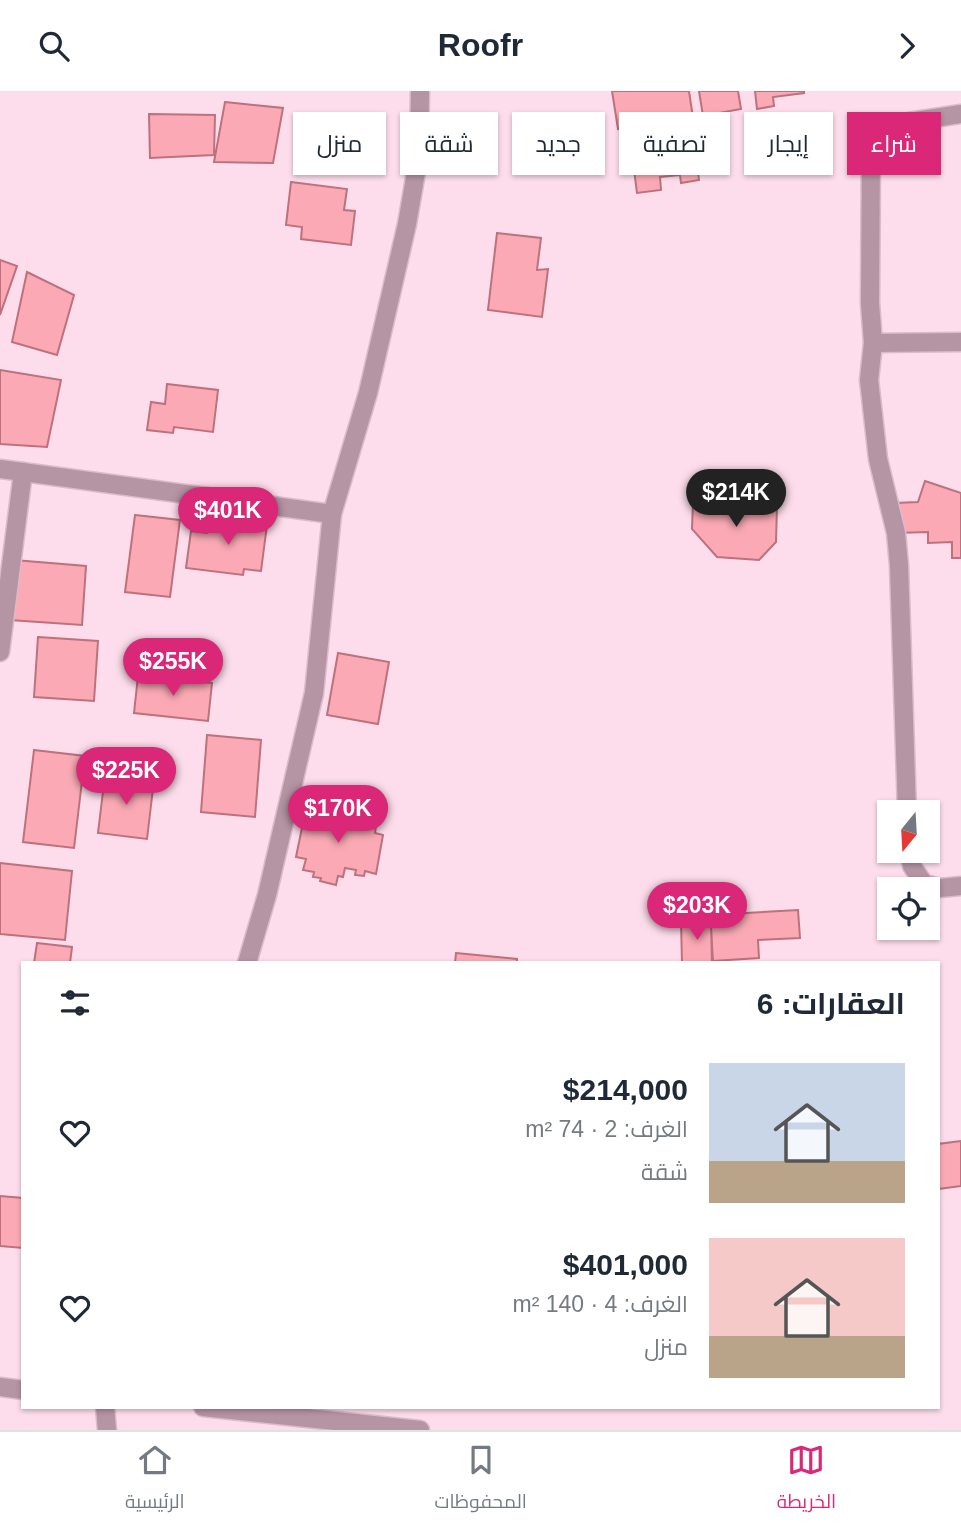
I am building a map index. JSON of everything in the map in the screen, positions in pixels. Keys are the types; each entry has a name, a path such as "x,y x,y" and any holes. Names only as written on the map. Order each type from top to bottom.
{"street":[{"path":"248,961 267,895 314,693 332,514 368,393 407,224 419,155 420,91"},
{"path":"907,800 899,565 896,533 877,459 869,380 873,343 870,289 874,132 883,126 961,114"},
{"path":"873,343 961,342"},
{"path":"0,469 332,514"},
{"path":"0,652 23,473"},
{"path":"911,863 924,884 940,888 961,885"},
{"path":"0,1387 21,1389"},
{"path":"105,1409 107,1430"},
{"path":"222,1409 420,1430"}],"building":[{"path":"612,91 689,91 692,112 619,112 618,129"},
{"path":"699,91 738,91 741,109 702,112"},
{"path":"755,91 804,93 773,97 774,106 757,109"},
{"path":"225,102 283,108 273,163 214,162"},
{"path":"149,114 215,115 214,155 150,158"},
{"path":"635,175 680,175 660,177 661,190 637,193"},
{"path":"680,175 698,175 699,180 681,183"},
{"path":"291,182 347,189 344,210 355,211 351,245 301,239 302,227 286,225"},
{"path":"497,233 541,238 537,270 548,269 542,317 488,310"},
{"path":"0,260 17,266 0,315"},
{"path":"27,272 74,295 57,355 12,342"},
{"path":"0,370 61,380 47,447 0,444"},
{"path":"167,384 218,390 213,432 174,427 173,433 147,430 151,402 165,404"},
{"path":"925,481 961,493 961,558 952,558 952,542 928,543 928,532 896,533 895,503 918,502"},
{"path":"693,502 777,506 776,542 759,560 717,557 692,529"},
{"path":"135,515 180,520 170,597 125,592"},
{"path":"209,517 267,525 261,571 244,569 243,575 186,568 191,531 207,533"},
{"path":"14,560 86,566 82,625 10,620"},
{"path":"38,637 98,641 94,701 34,697"},
{"path":"338,653 389,662 378,724 327,715"},
{"path":"138,676 212,683 208,721 134,713"},
{"path":"207,735 261,740 255,817 201,812"},
{"path":"34,750 85,756 74,848 23,842"},
{"path":"105,775 154,780 147,839 98,833"},
{"path":"306,808 368,820 367,824 376,826 375,833 383,835 376,874 365,871 364,876 355,875 356,870 345,868 343,877 338,876 336,885 320,881 321,878 313,877 314,872 303,870 306,859 296,857"},
{"path":"0,863 72,871 65,940 0,934"},
{"path":"798,910 800,938 758,940 759,958 713,961 710,915"},
{"path":"711,920 712,961 682,961 681,921"},
{"path":"37,943 72,947 70,961 34,961"},
{"path":"456,953 517,959 517,961 455,961"},
{"path":"961,1141 961,1186 940,1189 940,1144"},
{"path":"0,1196 21,1198 21,1248 0,1246"}]}
